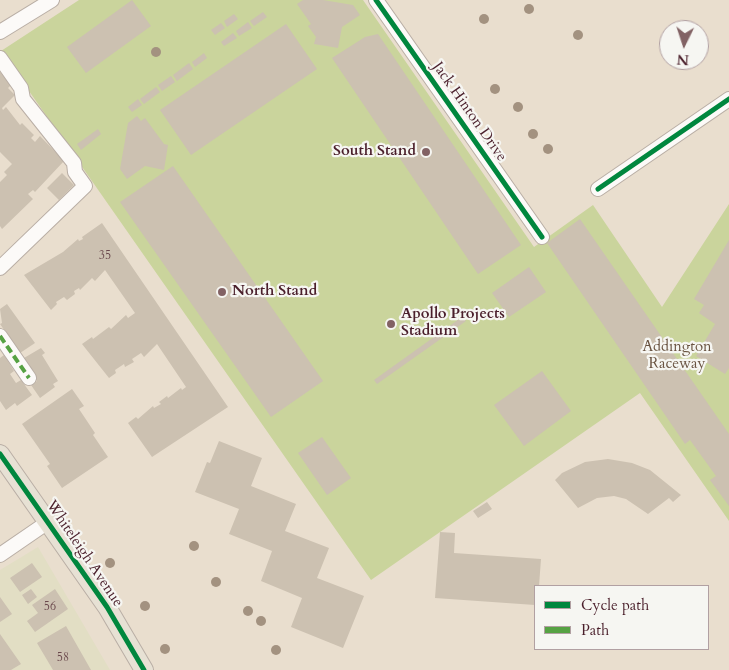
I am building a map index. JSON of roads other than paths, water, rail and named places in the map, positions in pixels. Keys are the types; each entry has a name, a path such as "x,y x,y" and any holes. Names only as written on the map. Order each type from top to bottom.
{"main road":[{"name":"Whiteleigh Avenue","path":"0,454 106,607 144,670"}],"street":[{"path":"0,32 52,0"},
{"name":"Jack Hinton Drive","path":"376,0 542,237"},
{"path":"0,58 21,88 23,99 74,163 76,172 85,186 0,268"},
{"path":"598,189 729,99"},
{"path":"0,336 29,378"},
{"path":"0,555 48,522"}],"place":[{"name":"South Stand","path":"426,152"},
{"name":"North Stand","path":"222,292"},
{"name":"Apollo Projects Stadium","path":"391,324"}],"park label":[{"name":"Addington Raceway","path":"677,356"}]}
